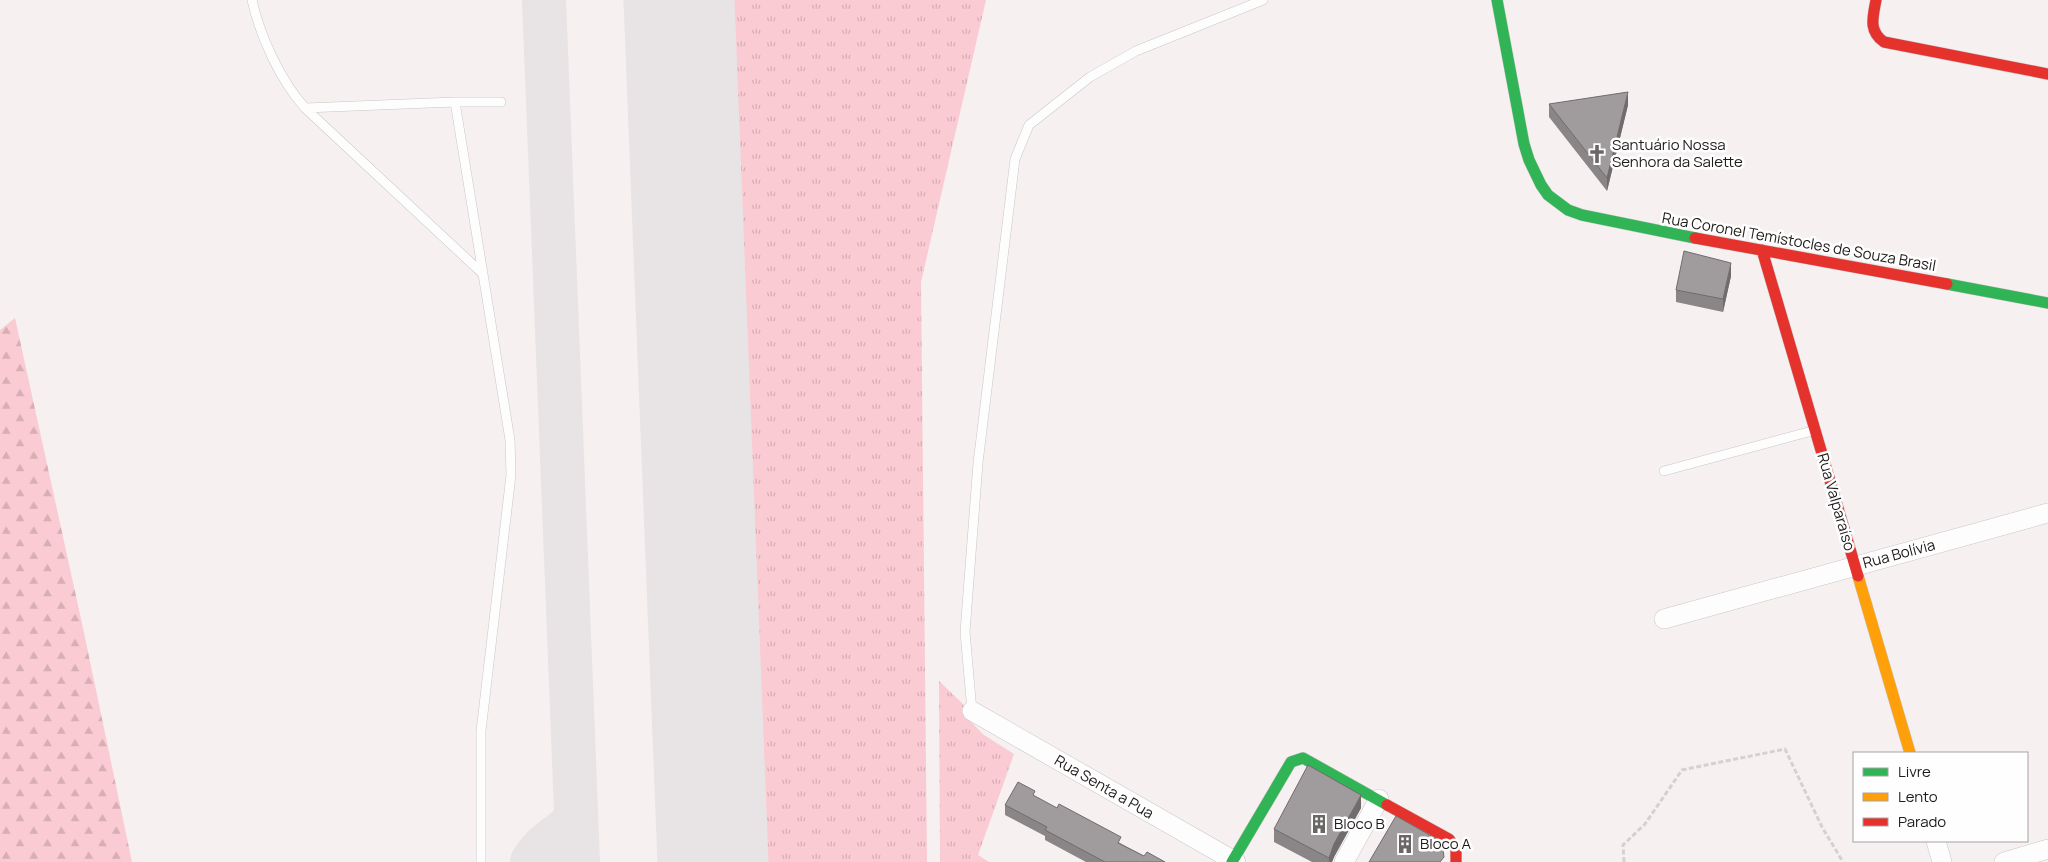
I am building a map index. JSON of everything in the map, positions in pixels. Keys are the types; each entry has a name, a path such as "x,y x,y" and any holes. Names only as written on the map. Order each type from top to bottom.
{"street":[{"name":"Rua Coronel Temístocles de Souza Brasil","path":"1497,0 1524,144 1530,165 1540,186 1550,199 1563,208 1578,216 1598,220 2048,303"},
{"path":"1876,0 1872,32 1884,42 2048,74"},
{"name":"Rua Valparaíso","path":"1762,250 1910,752"},
{"name":"Rua Bolívia","path":"1664,619 2048,513"},
{"name":"Rua Senta a Pua","path":"972,711 1234,861"},
{"path":"1234,861 1286,770 1291,762 1298,758 1310,760 1449,839 1455,846 1458,854 1456,862"},
{"path":"1344,862 1379,799"},
{"path":"1936,842 1942,862"},
{"path":"2004,862 2048,849"}],"lane":[{"path":"252,0 255,14 283,80 305,108 483,274"},
{"path":"972,711 965,632 966,612 978,463 1015,159 1029,125 1090,77 1136,51 1263,0"},
{"path":"455,102 510,440 511,475 481,731 480,862"},
{"path":"305,108 501,102"},
{"path":"1664,471 1815,430"}],"path":[{"path":"1624,862 1624,844 1645,824 1682,770 1786,749 1822,827 1843,862"}],"green space":[{"path":"728,0 986,0 921,282 927,862 758,862"},
{"path":"15,318 132,862 0,862 0,330"},
{"path":"939,681 963,704 970,721 984,735 1014,754 978,855 989,862 940,862"}],"building":[{"name":"Santuário Nossa Senhora da Salette","path":"1628,92 1607,178 1549,104"},
{"path":"1684,251 1731,263 1723,299 1676,290"},
{"name":"Bloco B","path":"1308,765 1361,795 1334,844 1329,858 1274,829"},
{"path":"1018,782 1035,791 1033,795 1057,808 1059,804 1121,837 1118,843 1144,856 1147,852 1165,862 1105,862 1045,830 1047,827 1005,805"},
{"path":"1396,816 1442,842 1444,857 1440,862 1369,862"}],"taxiway":[{"path":"544,0 578,862"},
{"path":"532,862 546,845 576,820"}],"runway":[{"path":"679,0 713,862"}],"traffic: fast":[{"path":"1497,0 1524,144 1529,160 1548,195 1568,210 1582,215 1695,238"},
{"path":"1947,284 2048,303"},
{"path":"1232,862 1291,762 1303,758 1387,805"}],"traffic: slow":[{"path":"1858,576 1910,752"}],"traffic: jam":[{"path":"1876,0 1873,23 1876,33 1884,42 2048,74"},
{"path":"1695,238 1947,284"},
{"path":"1762,250 1858,576"},
{"path":"1387,805 1449,839 1456,849 1456,862"}],"place":[{"name":"Santuário Nossa Senhora da Salette","path":"1597,154"},
{"name":"Bloco B","path":"1319,824"},
{"name":"Bloco A","path":"1405,844"}]}
